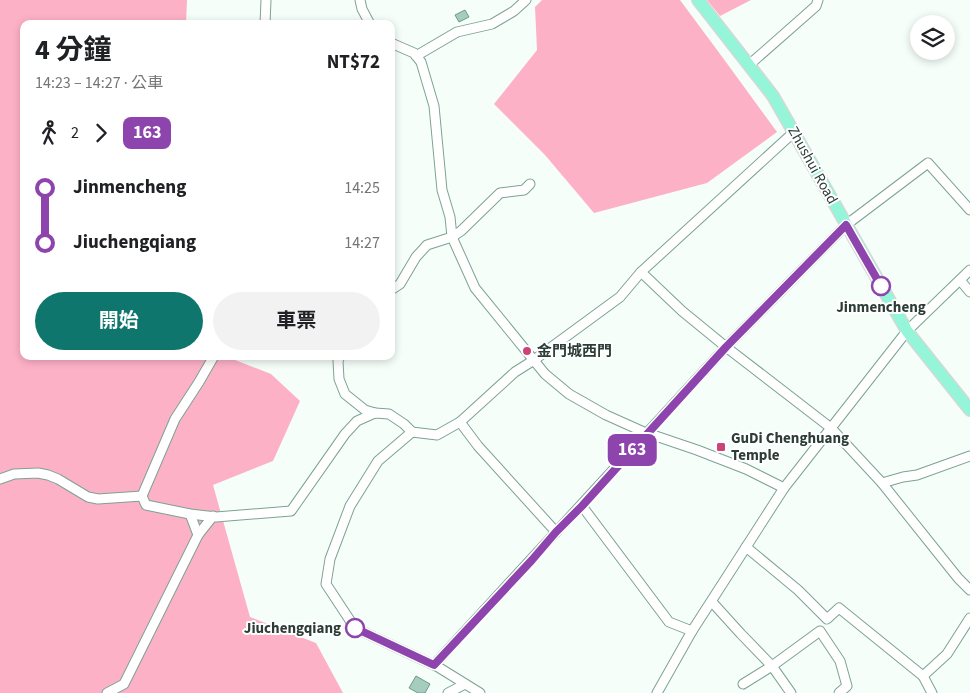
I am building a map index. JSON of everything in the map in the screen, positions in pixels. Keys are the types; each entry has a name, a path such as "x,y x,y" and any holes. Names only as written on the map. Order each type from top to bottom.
{"main road":[{"name":"Zhushui Road","path":"698,0 774,96 907,331 970,410"}],"street":[{"path":"265,20 266,0"},
{"path":"360,0 368,20"},
{"path":"416,56 457,32 492,24 514,11 526,0"},
{"path":"749,65 816,6 818,0"},
{"path":"395,45 414,53 421,62 434,106 442,190 450,217 452,237 475,288 545,374 569,394 606,416 746,469 784,488"},
{"path":"338,360 339,379 345,394 365,410 389,414 412,432 437,435 460,422 515,372 620,297 641,272 794,132"},
{"path":"434,665 726,347 846,225 928,163 970,210"},
{"path":"395,287 400,284 416,257 427,244 452,237 461,231 500,193 524,190 530,184"},
{"path":"657,693 692,631 784,488 907,331 970,270"},
{"path":"641,272 682,311 831,428 882,483 958,578 970,590"},
{"path":"960,280 970,292"},
{"path":"212,360 175,419 142,496 146,505 190,514 213,516 291,511 345,434 357,421 375,413"},
{"path":"460,422 478,446 556,532"},
{"path":"412,432 378,461 350,506 330,559 326,584 355,628 434,665 480,693"},
{"path":"882,483 917,475 970,456"},
{"path":"0,479 14,474 38,473 48,475 88,497 98,499 142,496"},
{"path":"582,506 669,622 692,631"},
{"path":"190,514 198,535"},
{"path":"108,693 124,684 198,535 213,516"},
{"path":"746,547 798,590 827,619 839,608 923,676 932,693"},
{"path":"712,602 772,666 791,693"},
{"path":"923,676 946,654 970,618"},
{"path":"743,684 820,632 840,661 847,686 839,693"},
{"path":"448,693 466,684"}],"shaded area":[{"path":"0,0 187,0 186,20 20,20 20,360 235,360 271,374 300,401 273,461 213,485 250,617 316,643 343,693 0,693"},
{"path":"542,0 680,0 777,132 707,183 594,213 545,155 494,104 537,50 535,7"},
{"path":"707,0 751,0 720,16"}],"building":[{"path":"465,10 469,17 459,22 455,15"},
{"path":"416,676 430,684 425,693 418,693 409,688"}],"bus line":[{"name":"163","path":"355,628 434,665 726,347 846,225 881,286"}],"place":[{"name":"Jinmencheng","path":"881,286"},
{"name":"金門城西門","path":"527,351"},
{"name":"GuDi Chenghuang Temple","path":"721,447"},
{"name":"Jiuchengqiang","path":"355,628"}]}
